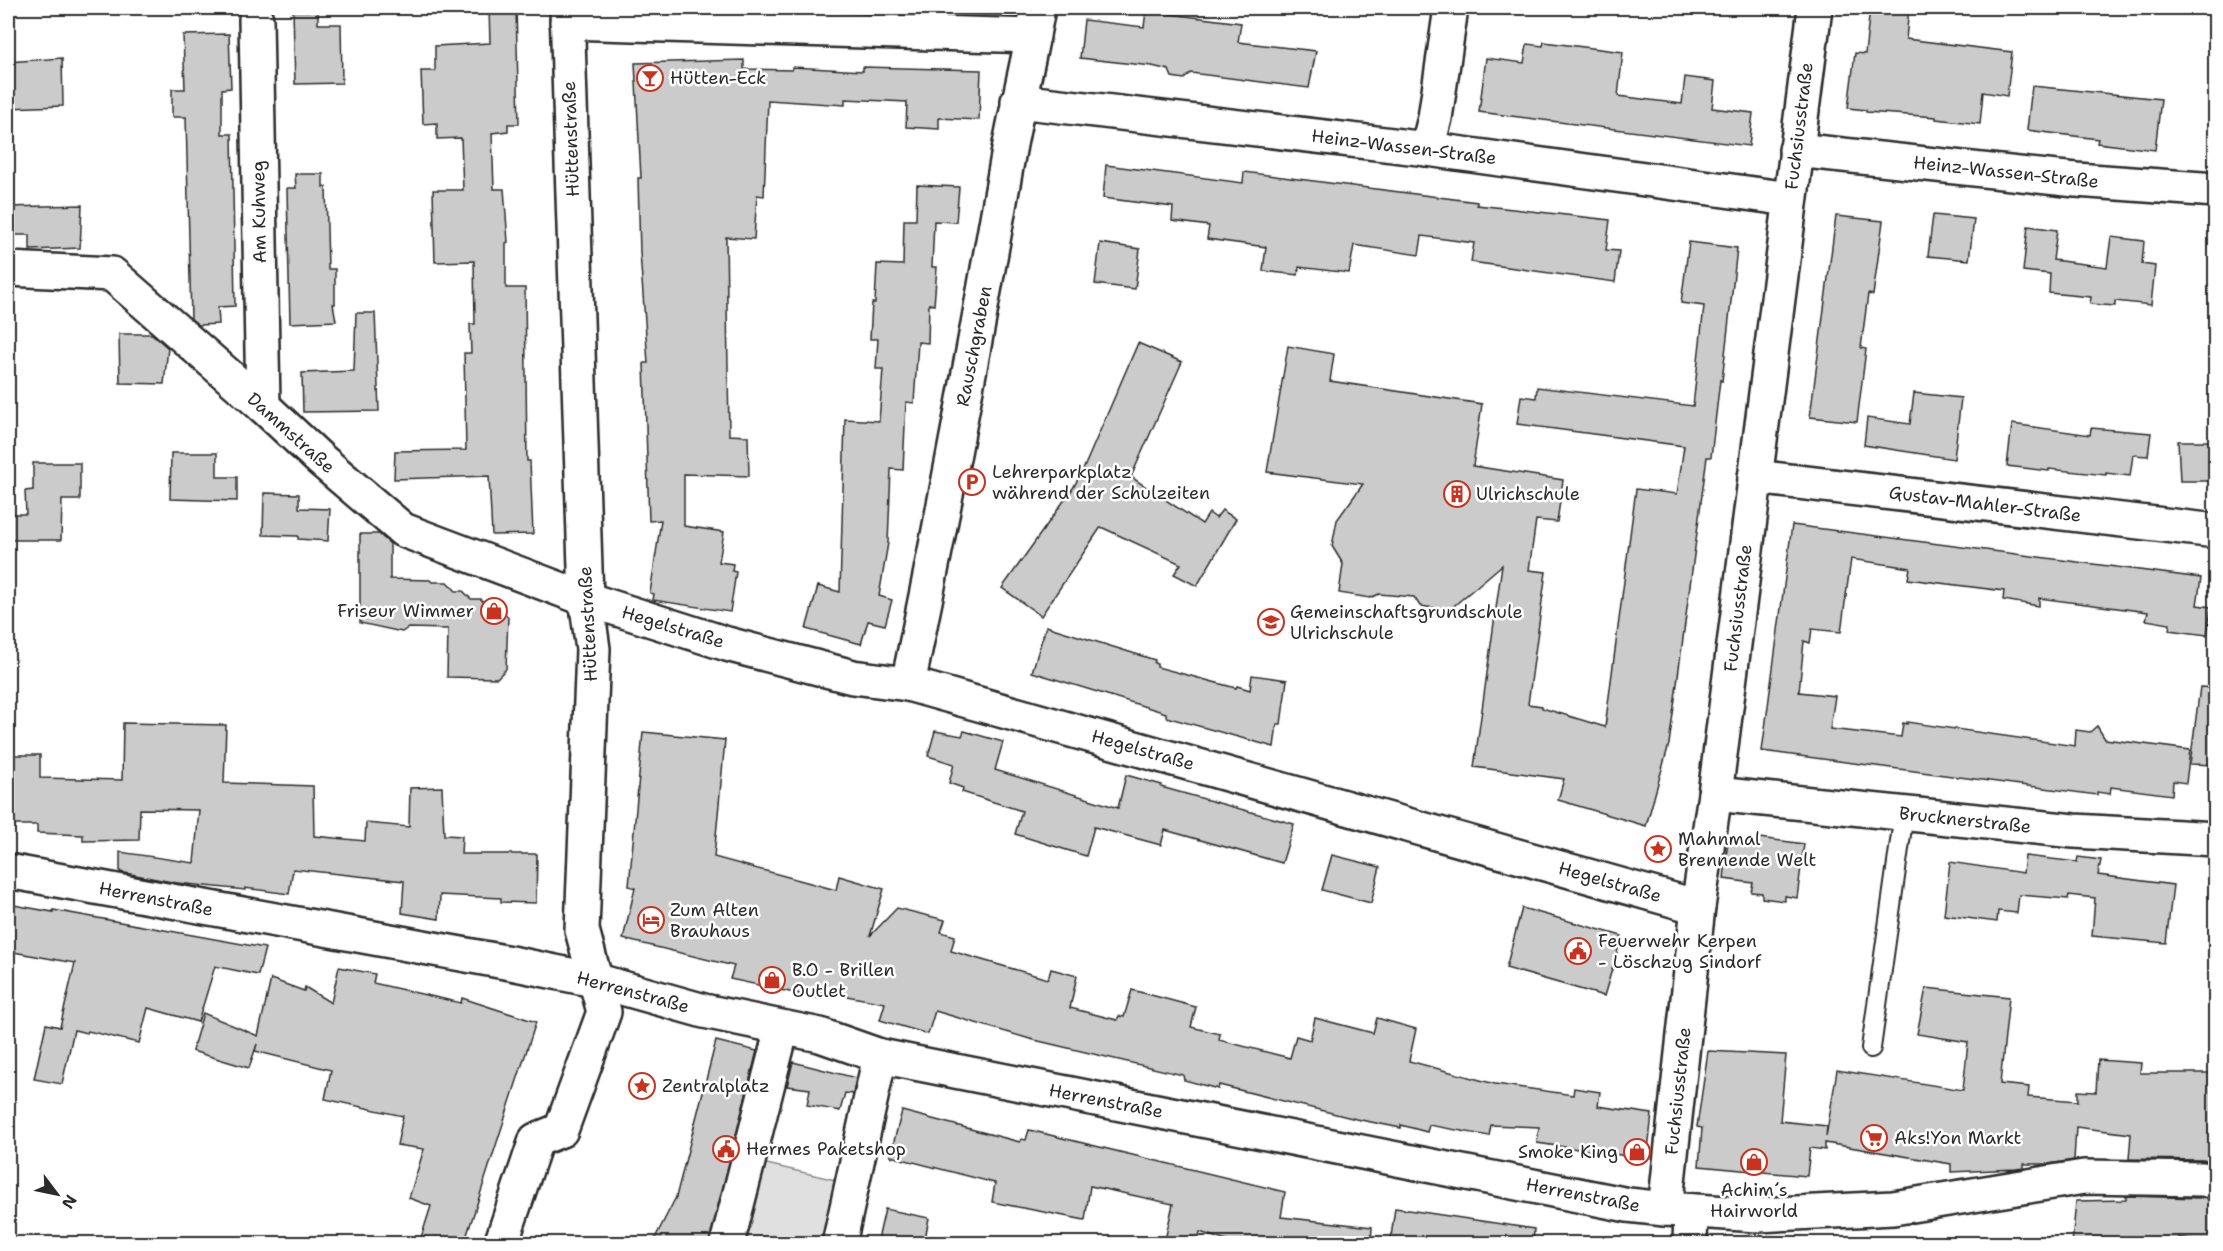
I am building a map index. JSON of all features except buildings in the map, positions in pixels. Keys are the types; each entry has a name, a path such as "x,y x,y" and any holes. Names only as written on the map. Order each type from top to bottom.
{"street":[{"path":"1427,149 1435,118 1451,8"},
{"name":"Fuchsiusstraße","path":"1689,1244 1678,1210 1698,907 1715,794 1815,8"},
{"path":"567,15 1035,22"},
{"name":"Hüttenstraße","path":"501,1244 536,1140 561,1130 604,1012 582,930 593,649 586,599 567,15"},
{"name":"Am Kuhweg","path":"256,19 263,406"},
{"name":"Rauschgraben","path":"908,684 983,300 1018,101 1035,22"},
{"name":"Heinz-Wassen-Straße","path":"1018,101 1427,149 1790,199"},
{"name":"Heinz-Wassen-Straße","path":"1796,150 2076,180 2216,190"},
{"name":"Dammstraße","path":"8,269 112,274 403,530 586,599"},
{"name":"Gustav-Mahler-Straße","path":"1755,477 2216,531"},
{"name":"Hegelstraße","path":"586,599 727,644 853,677 908,684 1698,907"},
{"name":"Brucknerstraße","path":"1715,794 2074,831 2216,839"},
{"name":"Herrenstraße","path":"8,871 594,980 704,1011 820,1035 880,1056 1605,1200 1678,1210 1758,1215 1893,1208 2084,1177 2203,1179 2216,1182"},
{"path":"727,1244 782,1028"},
{"path":"839,1244 880,1056"}],"lane":[{"path":"1871,1048 1904,813"}],"shaded area":[{"path":"754,1161 840,1181 825,1243 738,1244"}],"place":[{"name":"Hütten-Eck","path":"650,78"},
{"name":"Lehrerparkplatz während der Schulzeiten","path":"972,482"},
{"name":"Ulrichschule","path":"1457,494"},
{"name":"Friseur Wimmer","path":"494,611"},
{"name":"Gemeinschaftsgrundschule Ulrichschule","path":"1271,622"},
{"name":"Mahnmal Brennende Welt","path":"1658,849"},
{"name":"Zum Alten Brauhaus","path":"651,920"},
{"name":"Feuerwehr Kerpen - Löschzug Sindorf","path":"1578,951"},
{"name":"B.O - Brillen Outlet","path":"772,980"},
{"name":"Zentralplatz","path":"642,1086"},
{"name":"Aks!Yon Markt","path":"1874,1138"},
{"name":"Hermes Paketshop","path":"726,1149"},
{"name":"Smoke King","path":"1637,1152"},
{"name":"Achim´s Hairworld","path":"1754,1162"}]}
